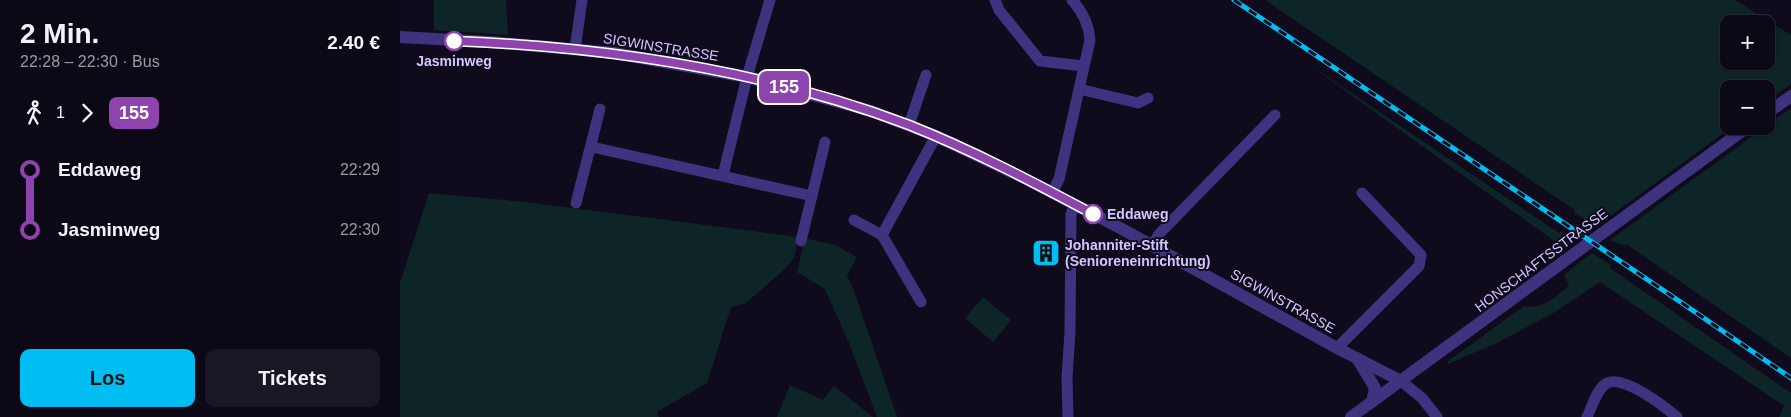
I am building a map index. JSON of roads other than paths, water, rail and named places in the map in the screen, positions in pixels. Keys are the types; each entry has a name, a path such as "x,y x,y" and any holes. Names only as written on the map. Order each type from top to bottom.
{"street":[{"path":"575,49 582,0"},
{"path":"723,175 747,77 770,0"},
{"path":"995,0 999,10 1040,60 1083,66"},
{"path":"1052,193 1059,179 1090,40 1089,27 1079,8 1072,0"},
{"name":"SIGWINSTRASSE","path":"400,37 490,42 614,53 747,77 835,100 909,125 936,136 1052,193 1401,381"},
{"path":"909,125 926,76"},
{"path":"1079,89 1138,103 1148,98"},
{"path":"1775,108 1791,96"},
{"path":"576,203 592,147 600,109"},
{"path":"1152,246 1159,234 1275,115"},
{"name":"HONSCHAFTSSTRASSE","path":"1351,417 1737,135"},
{"path":"882,235 936,136"},
{"path":"801,241 825,142"},
{"path":"592,147 812,196"},
{"path":"1337,348 1419,266 1421,255 1362,193"},
{"path":"1068,417 1071,214 1075,205"},
{"path":"854,220 882,235 921,302"},
{"path":"1357,358 1375,388 1372,402"},
{"path":"1401,381 1422,398 1437,417"},
{"path":"1587,417 1603,386 1608,382 1620,382 1634,387 1676,417"}],"railway":[{"path":"1234,0 1791,378"}],"place":[{"name":"Jasminweg","path":"454,41"},
{"name":"Eddaweg","path":"1093,214"},
{"name":"Johanniter-Stift (Senioreneinrichtung)","path":"1046,253"}]}
